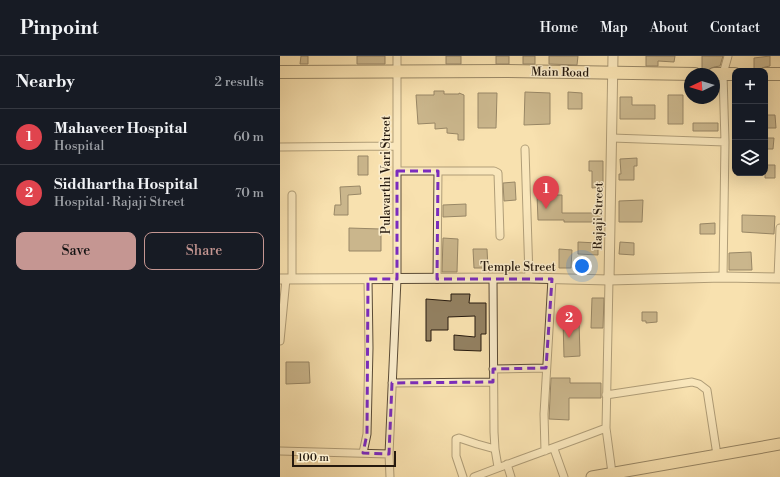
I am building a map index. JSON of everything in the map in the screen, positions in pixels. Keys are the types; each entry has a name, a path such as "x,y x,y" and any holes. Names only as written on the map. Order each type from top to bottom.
{"highway":[{"name":"Main Road","path":"280,72 505,71 684,74"},
{"path":"768,74 780,74"}],"main road":[{"path":"592,477 780,444"}],"street":[{"name":"Pulavarthi Vari Street","path":"390,477 389,454 397,279 397,56"},
{"name":"Rajaji Street","path":"612,473 606,428 606,395 613,56"},
{"path":"723,277 725,142 724,74 728,56"},
{"path":"612,138 725,142"},
{"path":"280,147 397,146"},
{"path":"525,149 529,278"},
{"path":"397,171 494,171 498,173 500,236"},
{"path":"437,279 438,171"},
{"path":"280,341 292,196"},
{"path":"779,278 780,228"},
{"name":"Temple Street","path":"286,279 529,278 609,280 723,277 779,278"},
{"path":"363,453 367,434 369,348 368,279"},
{"path":"492,279 495,449 498,467"},
{"path":"545,451 544,414 552,279"},
{"path":"493,369 546,368"},
{"path":"392,383 493,382"},
{"path":"606,395 692,382 700,384 707,390 717,455"},
{"path":"474,477 498,467 554,449 606,428"},
{"path":"463,477 456,456 457,438 495,449"},
{"path":"554,449 564,477"},
{"path":"280,451 389,454"},
{"path":"507,464 511,477"}],"highlighted area":[{"path":"397,171 438,171 437,279 552,279 546,368 493,369 493,382 392,383 389,454 363,453 367,434 368,279 397,279"}],"building":[{"path":"301,56 308,56 308,64 300,64"},
{"path":"357,56 385,56 385,64 357,64"},
{"path":"446,56 461,56 461,64 446,64"},
{"path":"496,56 509,56 509,64 496,64"},
{"path":"523,56 535,56 535,64 523,64"},
{"path":"549,56 578,56 577,65 549,64"},
{"path":"646,56 675,56 674,62 658,61 658,66 646,66"},
{"path":"702,56 723,56 720,66 702,68"},
{"path":"770,56 770,66 754,68 754,58"},
{"path":"434,91 444,91 444,94 459,93 464,95 464,140 458,140 458,134 447,133 447,128 435,129 435,123 418,124 416,95 434,95"},
{"path":"525,92 550,93 550,124 524,125"},
{"path":"568,92 582,93 582,109 568,109"},
{"path":"478,93 497,93 496,128 478,128"},
{"path":"668,95 683,95 683,124 668,124"},
{"path":"620,97 632,97 632,105 655,105 655,119 620,119"},
{"path":"768,115 775,115 776,128 768,128"},
{"path":"693,123 718,123 718,131 693,131"},
{"path":"768,138 774,138 773,149 768,149"},
{"path":"358,156 368,156 368,175 358,175"},
{"path":"637,158 637,166 634,166 634,180 619,180 619,174 621,174 620,159"},
{"path":"589,161 603,161 603,187 592,188 592,171 589,171"},
{"path":"768,165 775,165 775,178 765,178 765,176 768,176"},
{"path":"515,182 516,200 504,201 503,183"},
{"path":"360,186 361,194 348,195 348,215 334,215 335,205 341,205 340,187"},
{"path":"537,195 562,195 562,213 602,213 602,222 538,220"},
{"path":"643,200 642,222 619,222 619,201"},
{"path":"466,204 466,216 443,217 443,205"},
{"path":"742,215 775,216 774,234 742,232"},
{"path":"715,223 715,234 700,234 700,224"},
{"path":"349,228 381,229 381,251 349,251"},
{"path":"443,238 458,239 457,272 442,272"},
{"path":"578,242 598,243 598,255 578,254"},
{"path":"620,242 634,243 634,255 619,254"},
{"path":"473,249 487,249 488,268 474,268"},
{"path":"559,249 572,250 571,268 559,268"},
{"path":"751,252 752,270 729,270 729,253"},
{"path":"451,294 470,294 469,303 486,303 486,334 481,334 481,351 454,350 454,335 475,337 475,316 448,317 448,330 431,330 431,341 426,341 426,299 451,301"},
{"path":"592,298 604,298 603,328 591,328"},
{"path":"642,312 657,312 657,322 646,323 646,321 642,321"},
{"path":"563,320 579,320 580,356 564,357"},
{"path":"286,362 309,362 310,383 286,384"},
{"path":"551,378 570,378 570,383 601,383 601,398 569,398 569,420 549,419"}],"place":[{"name":"Mahaveer Hospital","path":"546,209"},
{"name":"Siddhartha Hospital","path":"569,338"}]}
